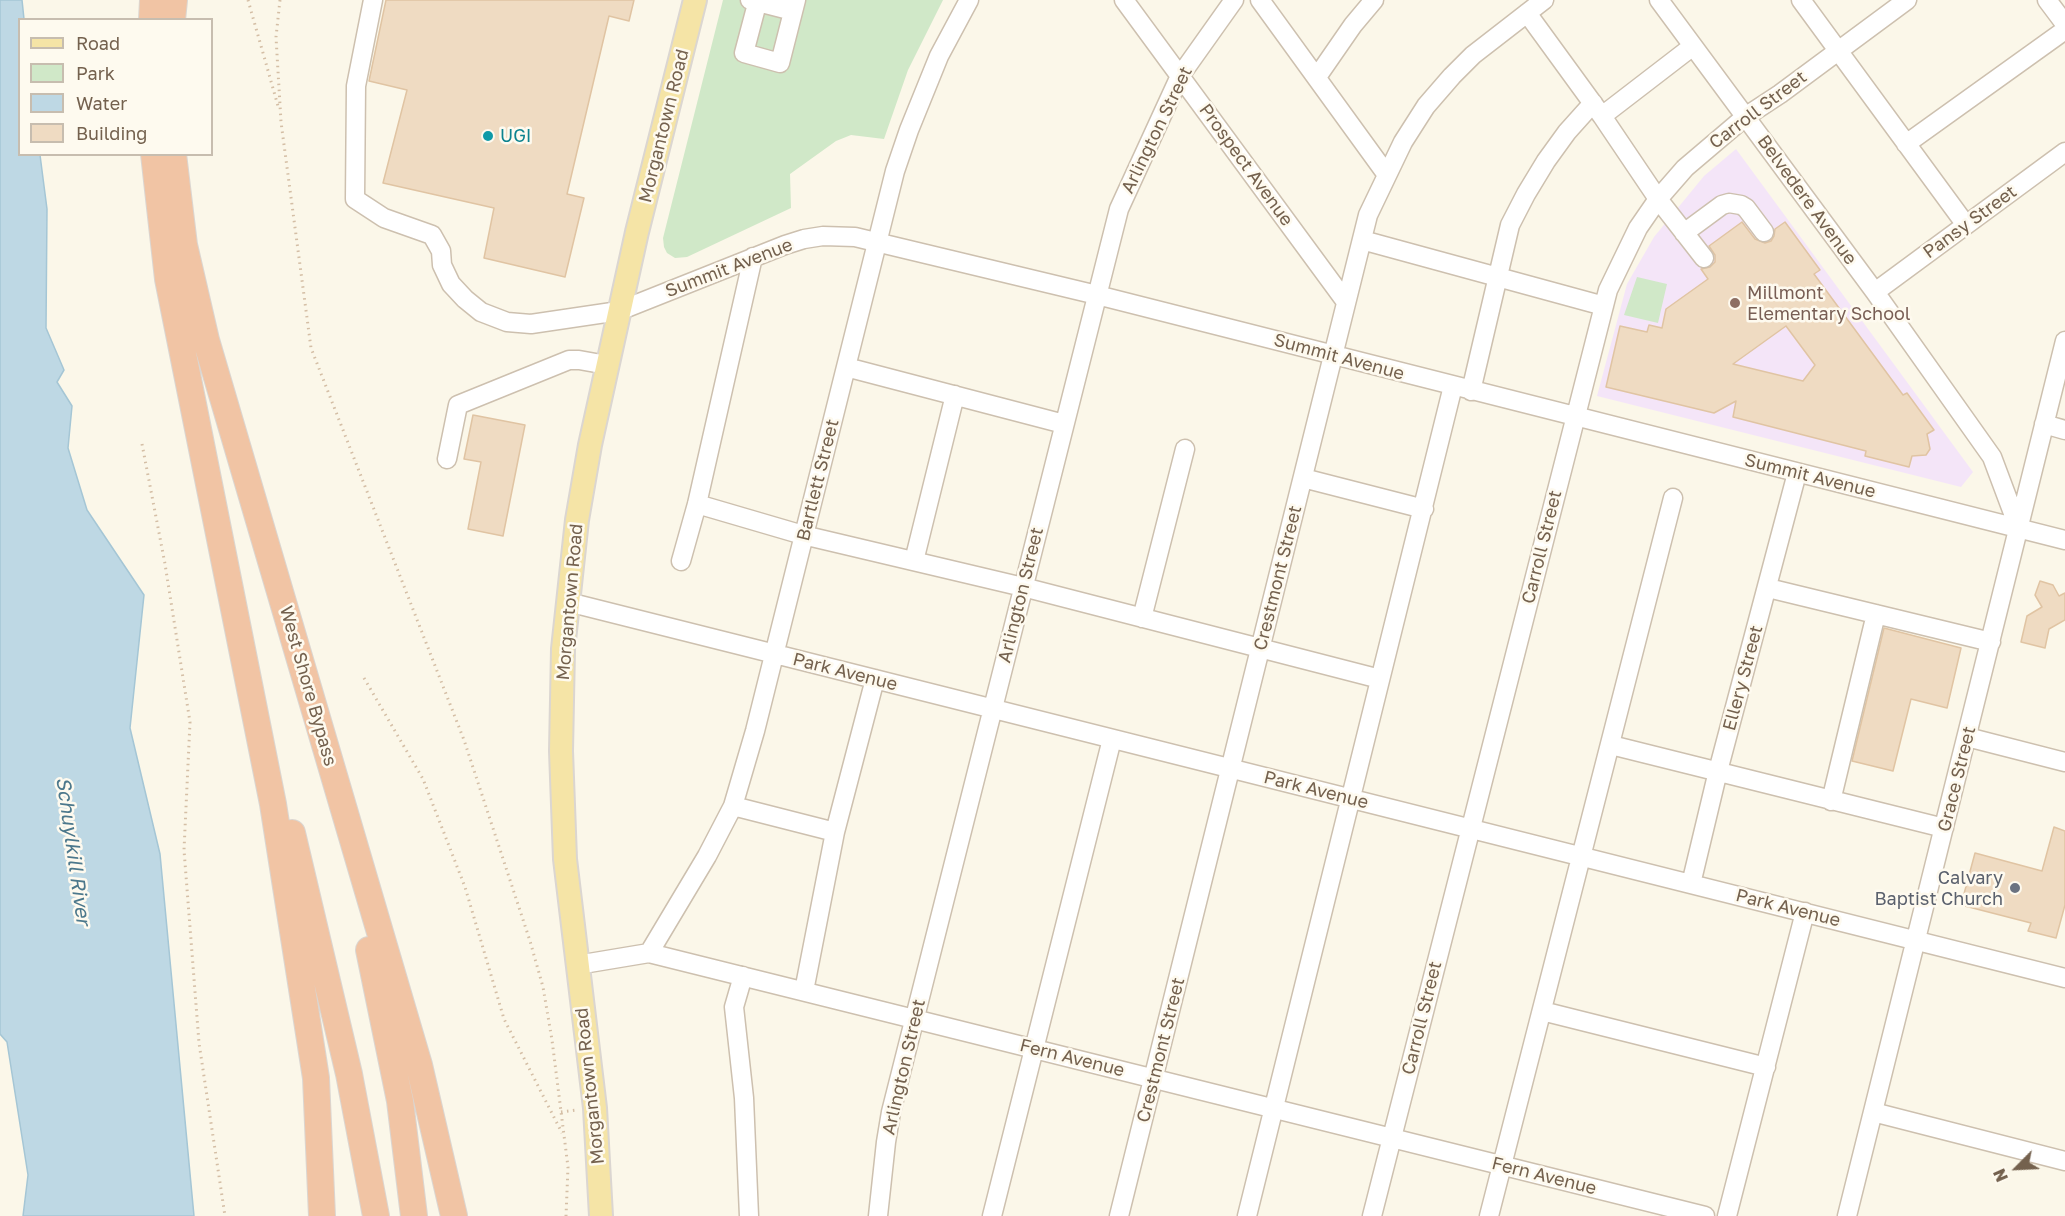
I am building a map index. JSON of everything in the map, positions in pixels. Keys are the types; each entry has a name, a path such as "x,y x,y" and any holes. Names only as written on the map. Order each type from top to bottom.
{"highway":[{"path":"152,18 153,0"},
{"path":"172,18 174,0"},
{"path":"154,156 168,279 273,804 316,1078 322,1216"},
{"name":"West Shore Bypass","path":"173,156 184,245 206,340 419,1065 454,1216"},
{"path":"240,636 311,909 354,1095 376,1216"},
{"path":"295,640 383,1009 402,1113 414,1216"}],"main road":[{"name":"Morgantown Road","path":"601,1216 595,1108 565,860 562,687 568,602 580,501 607,365 696,0"}],"street":[{"name":"Summit Avenue","path":"373,0 356,86 355,199 384,218 432,235 441,251 442,265 451,284 482,312 507,322 531,324 619,311 804,239 855,237 1097,295 2065,540"},
{"name":"Bartlett Street","path":"650,953 707,856 733,806 755,731 895,171 939,56 969,0"},
{"name":"Prospect Avenue","path":"1124,0 1346,302"},
{"name":"Arlington Street","path":"878,1216 891,1112 1119,209 1180,76 1234,0"},
{"path":"1260,0 1387,175"},
{"path":"1317,77 1353,25 1374,0"},
{"name":"Crestmont Street","path":"1119,1216 1368,214 1403,142 1426,106 1473,55 1544,0"},
{"name":"Belvedere Avenue","path":"1659,0 1875,292 1992,457 2019,529"},
{"path":"1801,0 1966,225"},
{"name":"Carroll Street","path":"1372,1216 1608,290 1629,244 1658,199 1685,168 1745,117 1780,94 1907,0"},
{"path":"2047,0 2065,24"},
{"path":"756,1 794,6 780,63 744,53 756,1"},
{"path":"1527,13 1598,110 1658,199 1704,258"},
{"path":"1906,144 2065,30"},
{"path":"1247,1216 1424,509 1498,276 1510,225 1546,161 1568,132 1693,46"},
{"name":"Pansy Street","path":"1875,292 2065,152"},
{"path":"1684,233 1722,205 1729,203 1746,208 1764,232"},
{"path":"1362,240 1604,306"},
{"path":"681,561 697,504 753,257"},
{"name":"Grace Street","path":"1847,1216 2065,341"},
{"path":"447,459 458,405 569,360 607,365"},
{"path":"846,367 1064,424"},
{"path":"914,561 955,395"},
{"path":"2044,424 2065,430"},
{"path":"1142,618 1185,449"},
{"name":"Ellery Street","path":"1691,884 1718,771 1797,473"},
{"path":"1303,478 1424,509"},
{"path":"1489,1216 1611,745 1672,498"},
{"path":"697,504 804,535 1023,587 1380,679"},
{"path":"1768,588 1991,642"},
{"name":"Park Avenue","path":"568,602 2065,978"},
{"path":"1831,801 1876,614"},
{"path":"804,991 835,832 875,679"},
{"path":"1967,737 2065,762"},
{"path":"992,1216 1112,739"},
{"path":"1611,745 1944,828"},
{"path":"733,806 835,832"},
{"path":"1727,1216 1805,912"},
{"name":"Fern Avenue","path":"578,965 650,953 1705,1216"},
{"path":"743,976 734,1007 744,1098 749,1216"},
{"path":"1542,1011 1766,1067"},
{"path":"1873,1112 2065,1161"}],"path":[{"path":"248,0 281,114"},
{"path":"280,0 276,37 281,114 311,348 464,740 530,941 543,987 552,1040 568,1167 566,1216"},
{"path":"142,444 165,564 189,722 184,850 199,1043 225,1216"},
{"path":"364,678 423,779 465,887 504,1019 564,1137"}],"shaded area":[{"name":"Millmont Elementary School","path":"1736,149 1973,472 1961,487 1597,396 1627,284 1654,237 1704,176"}],"green space":[{"path":"723,0 943,0 908,70 884,139 851,135 836,141 790,174 791,208 687,257 675,258 667,253 663,238"},
{"path":"1637,277 1667,284 1658,323 1624,315"}],"water":[{"name":"Schuylkill River","path":"0,0 22,0 24,18 18,18 18,156 40,156 47,209 46,328 64,370 57,382 72,406 68,448 87,510 144,595 130,728 160,854 194,1216 23,1216 28,1175 7,1042 0,1034"}],"building":[{"name":"UGI","path":"386,0 634,0 629,21 609,16 567,194 584,198 565,277 484,258 494,208 383,183 407,90 369,81"},
{"name":"Millmont Elementary School","path":"1742,222 1755,239 1765,243 1771,241 1775,229 1785,222 1820,270 1814,274 1903,395 1907,393 1934,430 1927,434 1930,449 1926,455 1912,456 1909,467 1865,456 1866,451 1733,417 1736,401 1714,413 1606,387 1620,326 1647,332 1649,325 1662,328 1666,309 1708,279 1701,269 1710,267 1715,262 1715,255 1709,246","holes":["1786,326 1815,365 1803,381 1733,364"]},
{"path":"473,415 525,425 503,536 468,529 481,462 464,459"},
{"path":"2040,581 2053,585 2059,596 2065,593 2065,620 2049,629 2045,648 2021,642 2027,616 2042,607 2035,595"},
{"path":"1884,628 1961,648 1947,708 1911,699 1893,771 1852,761"},
{"name":"Calvary Baptist Church","path":"2054,827 2065,831 2065,905 2056,938 2028,931 2031,923 1961,905 1975,853 2042,871"}],"place":[{"name":"UGI","path":"488,136"},
{"name":"Millmont Elementary School","path":"1735,303"},
{"name":"Calvary Baptist Church","path":"2015,888"}]}
